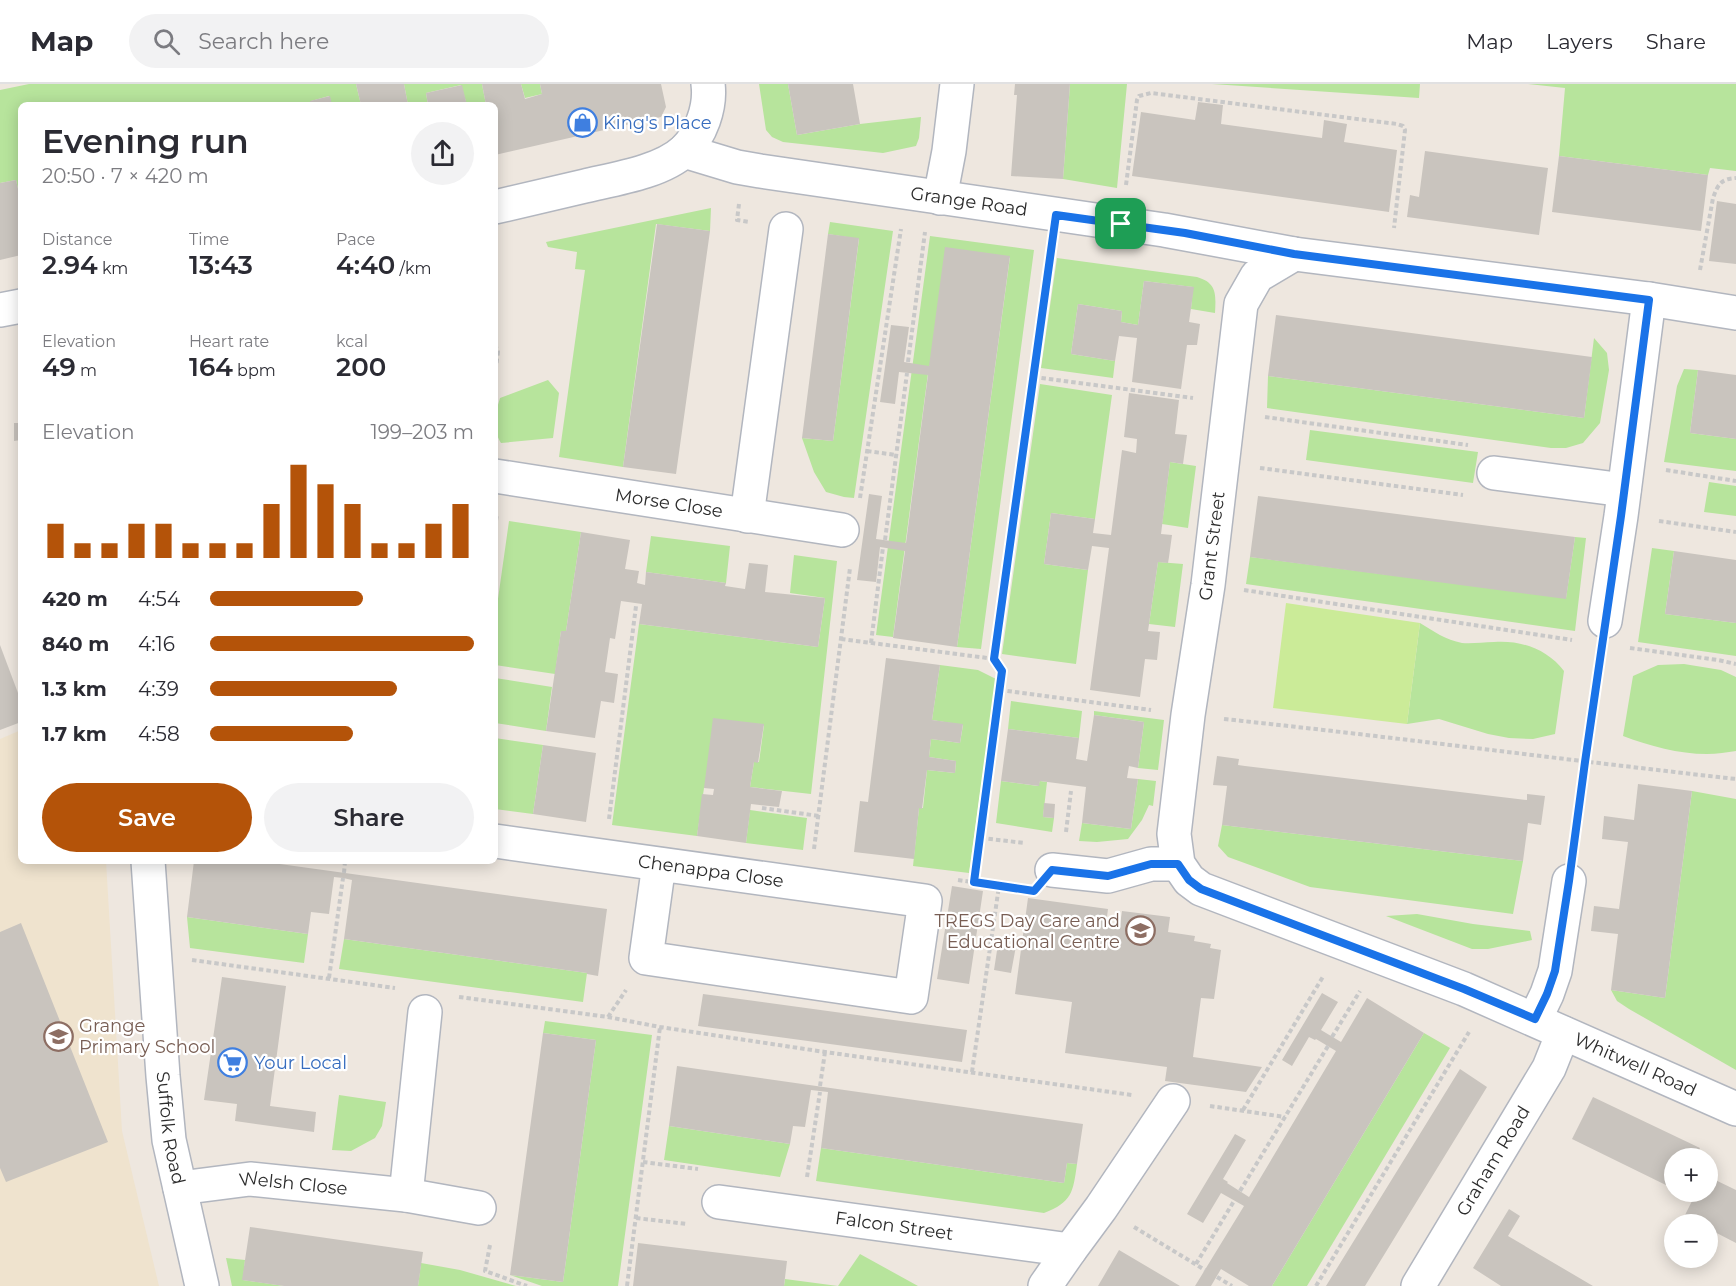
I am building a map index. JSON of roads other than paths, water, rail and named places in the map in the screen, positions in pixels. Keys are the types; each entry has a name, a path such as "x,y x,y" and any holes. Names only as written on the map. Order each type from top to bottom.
{"street":[{"path":"498,206 624,177 663,165 684,151 702,126 710,95 708,84"},
{"path":"935,197 949,151 957,84"},
{"name":"Grange Road","path":"684,151 737,167 1185,233 1294,254 1736,313"},
{"path":"747,516 786,229"},
{"name":"Grant Street","path":"1178,864 1174,834 1188,715 1208,585 1241,304 1257,276 1294,254"},
{"path":"1603,633 1649,300"},
{"path":"0,310 18,307"},
{"path":"1494,473 1624,490"},
{"name":"Morse Close","path":"498,476 842,530"},
{"name":"Chenappa Close","path":"498,841 925,901 911,997 646,958 659,864"},
{"name":"Suffolk Road","path":"148,864 169,1140 202,1286"},
{"path":"1052,870 1108,876 1151,864 1178,864"},
{"name":"Whitwell Road","path":"1178,864 1189,880 1201,889 1488,1000 1736,1109"},
{"path":"1549,1026 1547,994 1555,971 1569,881"},
{"path":"406,1195 427,999"},
{"name":"Graham Road","path":"1418,1286 1548,1068 1549,1026"},
{"path":"1045,1286 1173,1101"},
{"name":"Welsh Close","path":"180,1188 250,1179 406,1195 479,1208"},
{"name":"Falcon Street","path":"719,1202 1070,1250"}],"place":[{"name":"King's Place","path":"582,123"},
{"name":"TREGS Day Care and Educational Centre","path":"1141,931"},
{"name":"Grange Primary School","path":"58,1036"},
{"name":"Your Local","path":"233,1063"}]}
